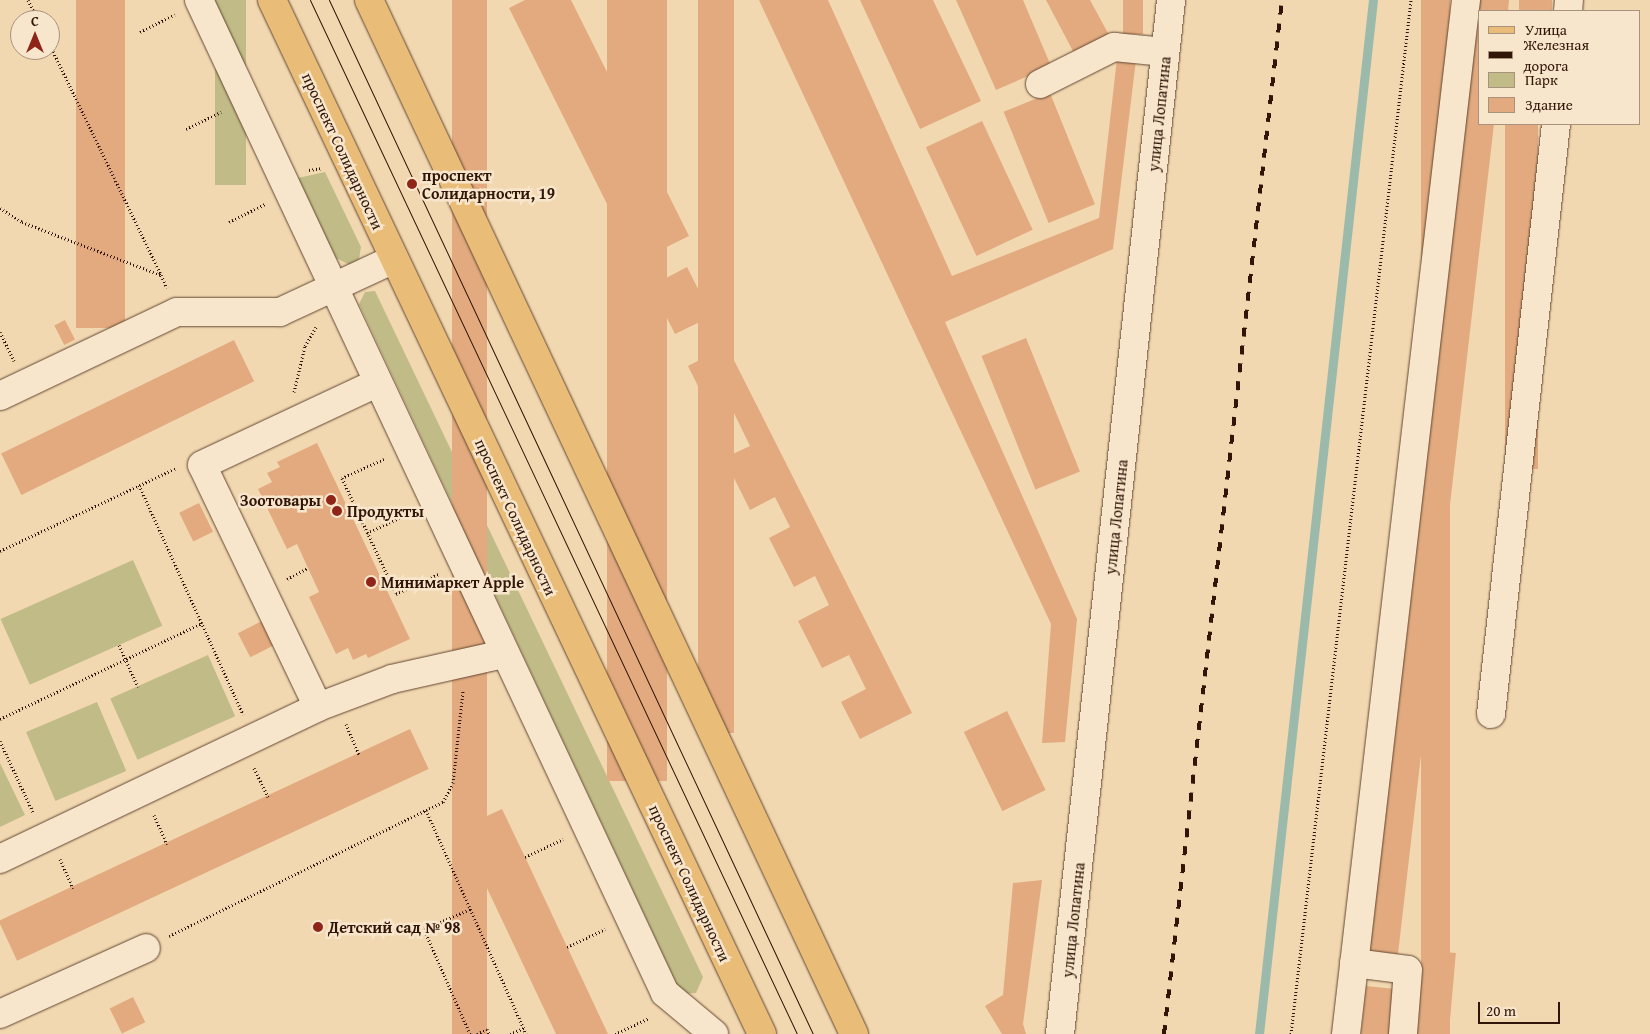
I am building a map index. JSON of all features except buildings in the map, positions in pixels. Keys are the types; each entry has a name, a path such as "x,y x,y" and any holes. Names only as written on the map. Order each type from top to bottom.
{"main road":[{"name":"проспект Солидарности","path":"272,0 762,1034"},
{"path":"369,0 854,1034"}],"street":[{"name":"улица Лопатина","path":"1060,1034 1171,0"},
{"path":"1346,1034 1466,0"},
{"path":"188,7 333,289 665,993 714,1034"},
{"path":"1040,84 1114,47 1165,52"},
{"path":"1491,714 1556,125"},
{"path":"0,396 177,312 280,312 394,259"},
{"path":"318,707 202,465 377,383"},
{"path":"0,859 318,707 392,679 504,654"},
{"path":"0,1014 146,948"},
{"path":"1354,963 1408,970 1403,1034"}],"path":[{"path":"1291,1034 1410,0"},
{"path":"140,32 188,7"},
{"path":"57,60 177,312"},
{"path":"186,129 224,111"},
{"path":"229,222 267,203"},
{"path":"0,208 22,222 161,275"},
{"path":"286,426 306,346 321,318"},
{"path":"386,458 342,478 367,533 396,594 440,574"},
{"path":"0,550 186,464 202,465"},
{"path":"139,485 254,737"},
{"path":"367,533 412,512"},
{"path":"0,719 202,623"},
{"path":"119,645 138,686"},
{"path":"146,948 442,802 453,783 466,662"},
{"path":"0,741 45,837"},
{"path":"426,810 526,1034"},
{"path":"525,857 564,838"},
{"path":"470,909 424,929 470,1034"},
{"path":"567,947 606,928"},
{"path":"615,1034 649,1018"},
{"path":"510,1034 524,1028"},
{"path":"477,1034 487,1029 489,1034"}],"green space":[{"path":"215,0 246,0 246,185 215,185"},
{"path":"325,172 361,247 359,259 350,265 336,258 298,178"},
{"path":"375,291 703,977 696,993 684,994 679,989 359,304 365,292"},
{"path":"133,560 162,626 30,685 1,619"},
{"path":"208,655 235,716 138,760 110,699"},
{"path":"97,702 126,771 55,801 26,732"},
{"path":"0,763 25,815 0,827"}],"waterway":[{"path":"1259,1034 1373,0"}],"tram line":[{"path":"310,0 797,1034"},
{"path":"329,0 813,1034"}],"railway":[{"path":"1164,1034 1282,0"}],"place":[{"name":"проспект Солидарности, 19","path":"412,184"},
{"name":"Зоотовары","path":"331,500"},
{"name":"Продукты","path":"337,511"},
{"name":"Минимаркет Apple","path":"371,582"},
{"name":"Детский сад № 98","path":"318,927"}]}
